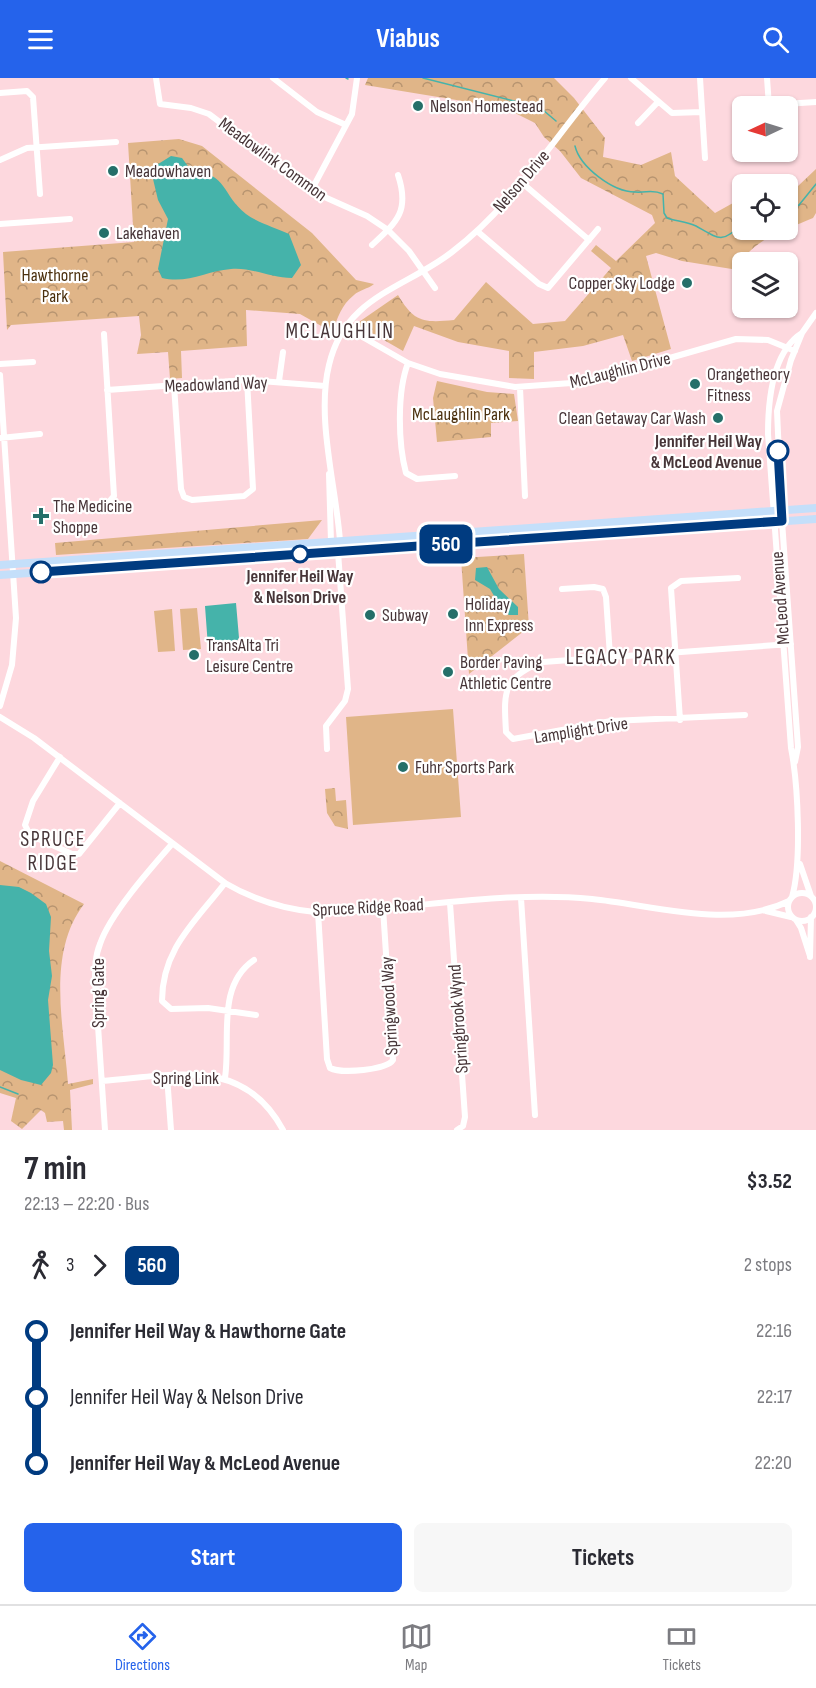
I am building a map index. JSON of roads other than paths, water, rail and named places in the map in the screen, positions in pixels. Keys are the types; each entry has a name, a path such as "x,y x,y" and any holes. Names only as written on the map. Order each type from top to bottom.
{"main road":[{"path":"0,565 816,508"},
{"path":"0,575 816,519"}],"street":[{"name":"Meadowlink Common","path":"156,78 160,104 191,108 209,114 311,191 367,216 388,230 409,251 424,271"},
{"path":"273,78 317,112 346,125"},
{"path":"311,191 356,102 357,78"},
{"name":"Nelson Drive","path":"327,749 326,726 345,701 348,689 338,552 340,541 330,458 325,386 333,349 345,327 373,298 424,271 477,231 521,182 605,78"},
{"path":"630,78 672,113 702,111"},
{"path":"700,78 705,158"},
{"path":"767,78 768,96"},
{"path":"0,93 23,91 32,95 40,194"},
{"path":"638,123 657,102"},
{"path":"798,104 816,102"},
{"path":"0,160 17,151 36,147 116,142"},
{"path":"372,245 399,219 403,208 398,175"},
{"path":"521,182 589,240"},
{"path":"0,224 70,219"},
{"path":"477,231 539,284 548,288 598,229"},
{"path":"424,271 435,288"},
{"name":"McLeod Avenue","path":"811,897 799,860 794,765 798,747 787,644 778,521 782,510 777,411 785,375 802,333 816,313"},
{"name":"McLaughlin Drive","path":"345,327 408,363 465,381 520,388 586,382 736,339 759,339 795,351"},
{"name":"McLeod Avenue","path":"778,521 772,511 768,415 773,385 787,347 791,340 802,333"},
{"path":"86,505 108,503 114,496 104,334"},
{"path":"279,381 283,352"},
{"path":"0,364 33,362"},
{"path":"408,363 401,382 400,397 406,473 417,479 455,476"},
{"path":"0,375 2,438 13,564 15,636 9,677 0,706"},
{"path":"174,385 181,489 188,499 244,496 254,489 247,380"},
{"name":"Meadowland Way","path":"107,390 247,380 325,386"},
{"path":"520,388 525,496"},
{"path":"2,438 40,435"},
{"name":"Nelson Drive","path":"330,458 331,542"},
{"path":"0,510 9,509"},
{"path":"331,542 338,552"},
{"path":"680,720 672,585 681,581 738,578"},
{"path":"562,589 594,587 606,593 610,656"},
{"name":"Lamplight Drive","path":"746,715 611,722 518,740 507,736 504,693 523,672 543,662 787,644"},
{"name":"Spruce Ridge Road","path":"0,717 60,757 225,883 267,903 318,912 521,898 590,898 698,914 759,910 790,899"},
{"path":"60,757 33,801 25,825 30,835 72,854 78,854 120,803"},
{"name":"Spring Gate","path":"105,1130 95,981 100,943 118,912 172,844"},
{"name":"McLeod Avenue","path":"790,899 799,860"},
{"path":"225,883 167,960 162,1001 171,1009 228,1011 256,1015"},
{"path":"800,893 811,897 815,908 811,917 810,957 801,928 788,908 790,899 800,893"},
{"path":"521,898 535,1115"},
{"name":"Springbrook Wynd","path":"450,903 465,1117 463,1126 457,1130"},
{"name":"Springwood Way","path":"318,912 328,1064 333,1070 340,1071 385,1068 393,1060 383,908"},
{"name":"Spruce Ridge Road","path":"759,910 794,918"},
{"path":"794,918 803,921 811,917"},
{"path":"225,1078 228,1011 233,986 245,966 255,960"},
{"name":"Spring Link","path":"102,1081 167,1076 211,1075 225,1078 246,1087 264,1101 283,1130"},
{"path":"167,1076 171,1130"}],"water":[{"path":"171,156 182,158 190,169 212,176 246,214 261,223 289,234 301,265 292,278 239,269 222,270 189,278 162,278 158,269 168,219 158,200 153,179 155,166"},
{"path":"487,567 499,589 518,607 518,615 509,615 500,606 490,589 475,580 476,568"},
{"path":"236,603 239,638 234,645 208,647 205,606"},
{"path":"0,885 19,887 31,893 46,904 51,917 49,951 52,976 48,1000 53,1065 51,1073 41,1085 21,1080 0,1070"}],"waterway":[{"path":"423,78 526,104 543,110 556,121"},
{"path":"575,146 590,170 617,188 626,191 652,191 663,194 664,213 667,218 693,225 715,236 725,237 732,233"},
{"path":"798,205 816,184"},
{"path":"0,1087 18,1094"}],"place":[{"name":"Nelson Homestead","path":"418,106"},
{"name":"Meadowhaven","path":"113,171"},
{"name":"Lakehaven","path":"104,233"},
{"name":"Copper Sky Lodge","path":"687,283"},
{"name":"Orangetheory Fitness","path":"695,384"},
{"name":"Clean Getaway Car Wash","path":"718,418"},
{"name":"Jennifer Heil Way & McLeod Avenue","path":"778,451"},
{"name":"The Medicine Shoppe","path":"41,516"},
{"name":"Jennifer Heil Way & Nelson Drive","path":"300,554"},
{"name":"Holiday Inn Express","path":"453,614"},
{"name":"Subway","path":"370,615"},
{"name":"TransAlta Tri Leisure Centre","path":"194,655"},
{"name":"Border Paving Athletic Centre","path":"448,672"},
{"name":"Fuhr Sports Park","path":"403,767"}],"district":[{"name":"MCLAUGHLIN","path":"340,331"},
{"name":"LEGACY PARK","path":"621,657"},
{"name":"SPRUCE RIDGE","path":"53,851"}],"park label":[{"name":"Hawthorne Park","path":"55,285"},
{"name":"McLaughlin Park","path":"461,414"}]}
